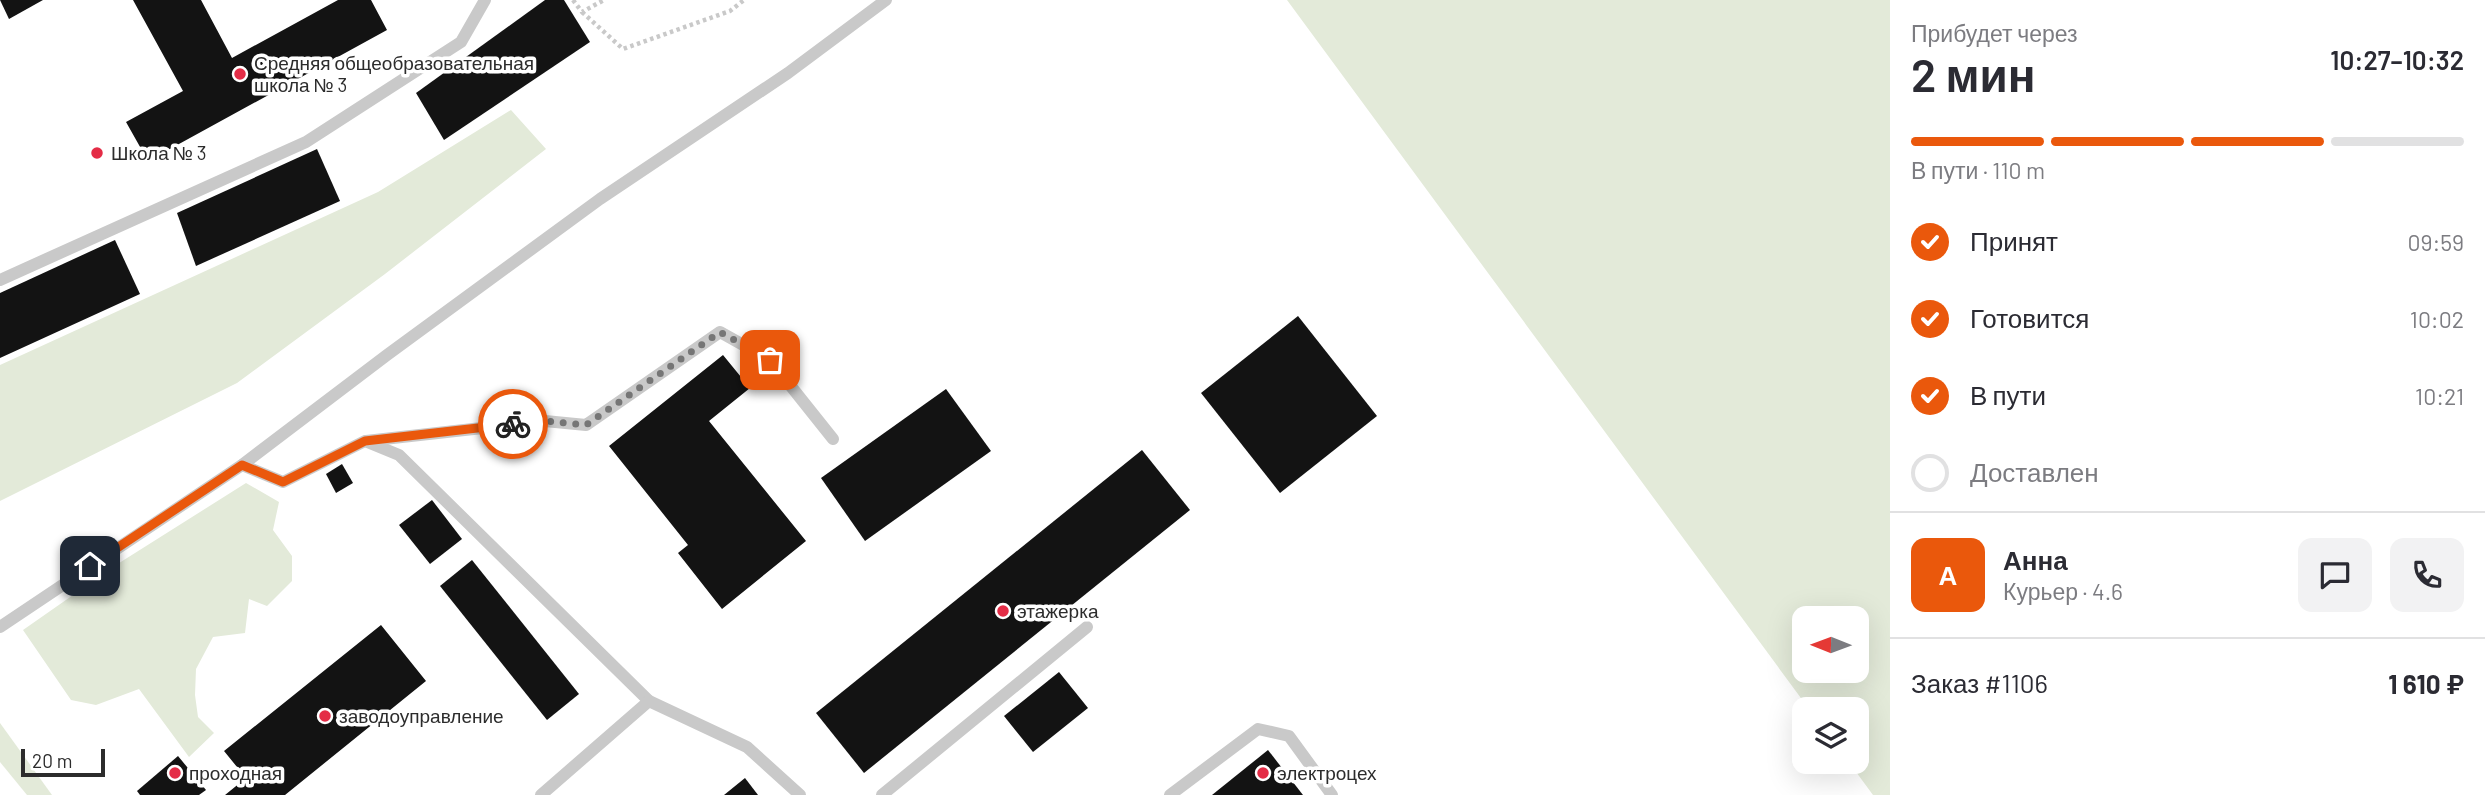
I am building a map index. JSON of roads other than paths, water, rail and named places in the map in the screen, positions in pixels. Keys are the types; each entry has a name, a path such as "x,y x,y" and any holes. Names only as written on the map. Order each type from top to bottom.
{"lane":[{"path":"0,280 306,142 461,42 485,0"},
{"path":"0,627 242,465 600,199 788,73 886,0"},
{"path":"242,465 283,482 365,441 545,421 586,425 720,332 770,360 833,439"},
{"path":"365,441 399,456 649,701 747,747 800,795"},
{"path":"882,795 1087,627"},
{"path":"541,795 649,701"},
{"path":"1170,795 1258,729 1289,736 1332,795"}],"place":[{"name":"Средняя общеобразовательная школа № 3","path":"240,74"},
{"name":"Школа № 3","path":"97,153"},
{"name":"этажерка","path":"1003,611"},
{"name":"заводоуправление","path":"325,716"},
{"name":"проходная","path":"175,773"},
{"name":"электроцех","path":"1263,773"}]}
